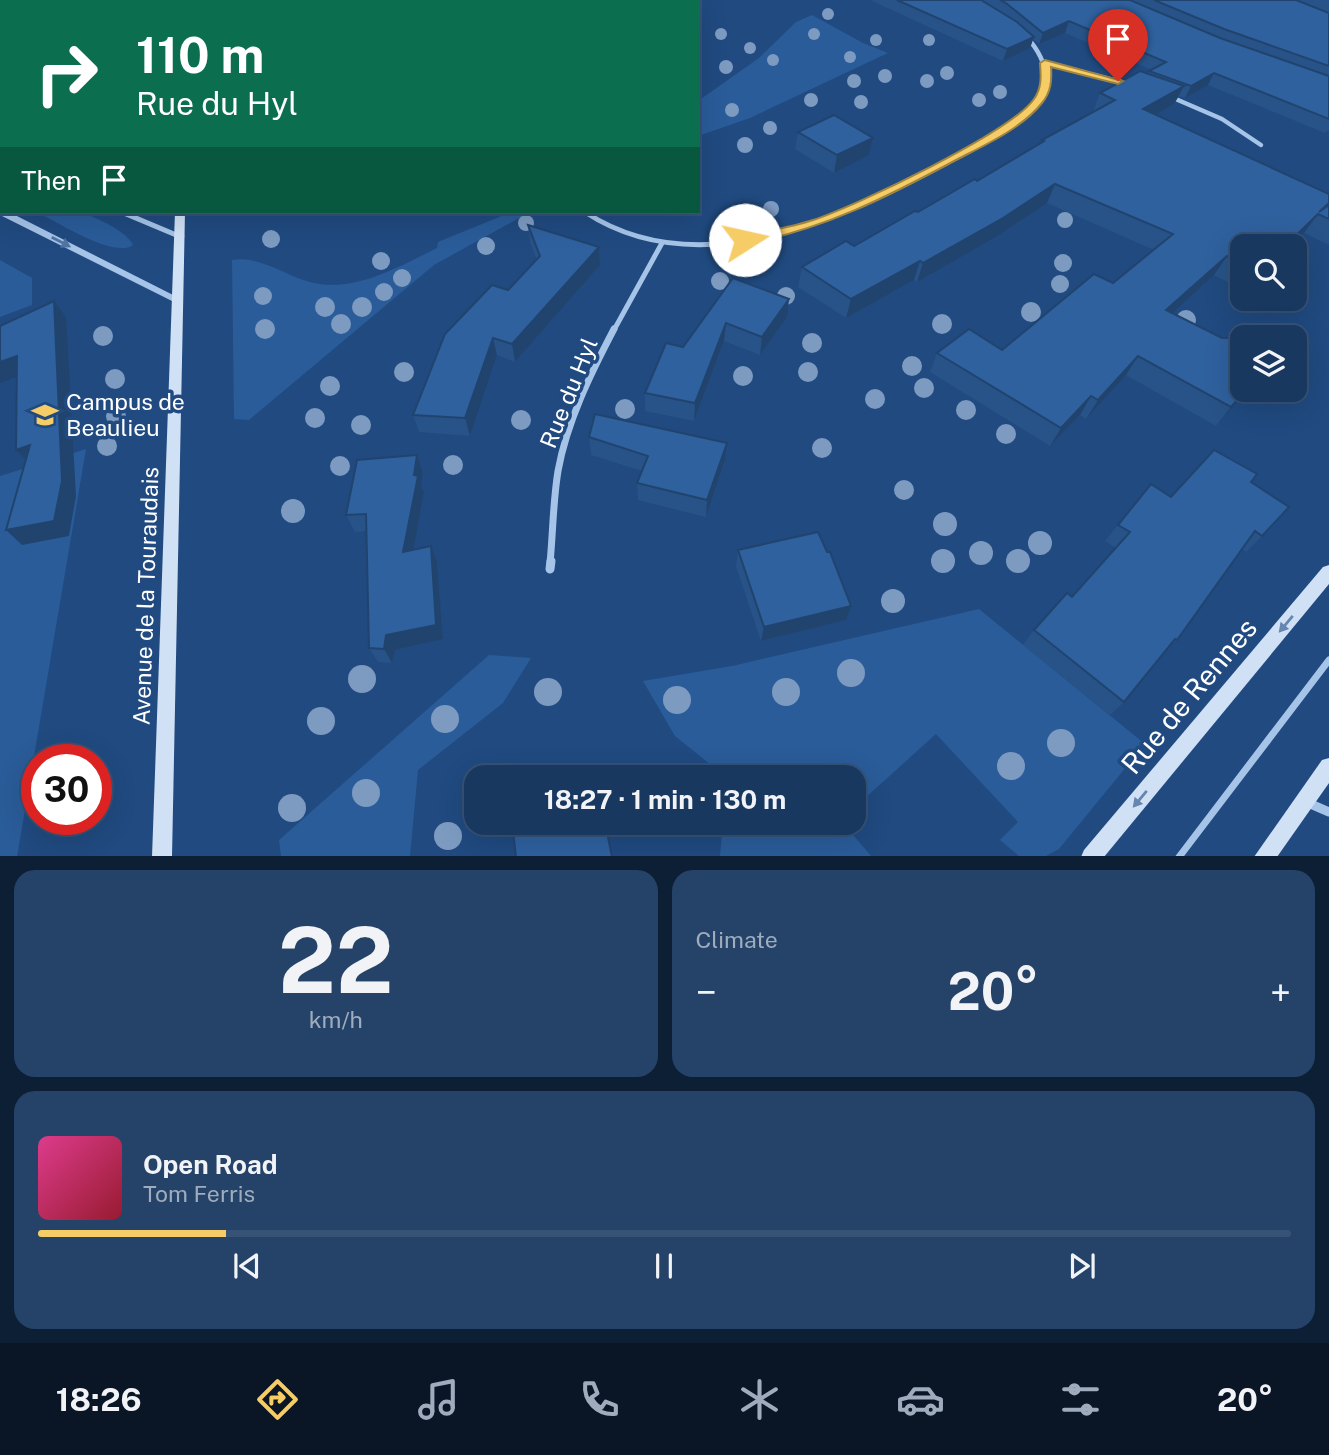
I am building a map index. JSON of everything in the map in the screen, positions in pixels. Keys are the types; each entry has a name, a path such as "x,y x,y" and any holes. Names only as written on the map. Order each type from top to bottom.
{"main road":[{"name":"Avenue de la Touraudais","path":"162,856 180,214"},
{"name":"Rue de Rennes","path":"1091,856 1329,572"},
{"path":"1264,856 1329,767"}],"street":[{"path":"589,214 621,229 662,243 745,240 782,233 869,201 973,147 1027,113 1040,100 1047,83 1045,63 1038,49 1016,29"},
{"path":"1045,63 1138,86"},
{"path":"1164,95 1222,119 1261,145"},
{"path":"6,214 176,299"},
{"path":"125,214 180,236"},
{"name":"Rue du Hyl","path":"550,569 561,458 581,402 608,341 662,243"},
{"path":"1305,802 1329,812"}],"lane":[{"path":"1179,856 1329,660"}],"shaded area":[{"path":"812,15 863,43 888,53 750,118 700,135 700,100 759,58 796,22"},
{"path":"41,214 85,214 124,234 133,245 125,248 113,247 71,231"},
{"path":"506,214 526,214 434,265 249,420 234,419 232,260 263,263 314,283 346,284 378,276 437,248 438,242"},
{"path":"0,260 32,278 32,305 0,317"},
{"path":"86,449 36,744 21,744 21,833 17,856 0,856 0,476"},
{"path":"979,609 1145,744 1059,849 1046,856 1019,856 1000,840 1018,822 936,734 866,797 866,765 711,765 675,736 643,681 732,666"},
{"path":"489,655 531,658 503,703 418,770 410,856 281,856 279,840"},
{"path":"722,835 853,835 871,856 720,856"}],"building":[{"path":"897,0 981,0 1017,22 1034,37 1007,49"},
{"path":"1000,0 1130,0 1220,38 1329,76 1329,119 1214,73 1191,86 1149,71 1166,62 1069,21 1043,33"},
{"path":"1154,0 1296,0 1329,13 1329,66 1224,29"},
{"path":"1140,71 1184,86 1143,109 1329,194 1329,203 1319,212 1329,205 1329,219 1318,214 1297,234 1230,234 1230,257 1227,256 1166,310 1222,338 1230,338 1230,402 1235,402 1231,407 1138,356 1098,400 1091,396 1061,428 937,353 969,329 1002,350 1094,274 1113,283 1173,234 1055,184 1003,218 851,299 802,267 846,241 854,246 975,179 977,181 1044,141 1042,140 1115,100 1100,93"},
{"path":"834,115 873,138 837,155 798,132"},
{"path":"528,225 599,247 512,344 493,338 465,418 413,415 445,334 492,285 508,290 540,256"},
{"path":"733,278 789,299 762,337 726,323 695,403 645,393 666,343 683,347"},
{"path":"54,301 62,481 54,521 6,530 30,445 16,450 17,356 0,362 0,326"},
{"path":"595,414 727,443 707,500 637,483 648,456 589,437"},
{"path":"1214,450 1257,474 1251,482 1289,507 1262,536 1255,531 1177,640 1175,639 1124,702 1034,630 1067,593 1072,597 1130,532 1118,525 1151,484 1171,497"},
{"path":"417,455 414,475 418,476 403,552 431,546 436,625 386,635 384,649 369,648 366,514 346,515 357,460"},
{"path":"818,532 827,552 830,552 851,606 764,627 738,550"},
{"path":"513,835 608,835 612,856 516,856"}],"place":[{"name":"Campus de Beaulieu","path":"45,415"}],"route":[{"path":"745,240 820,222 937,168 985,141 1027,113 1040,100 1047,83 1045,63 1118,81"}]}
